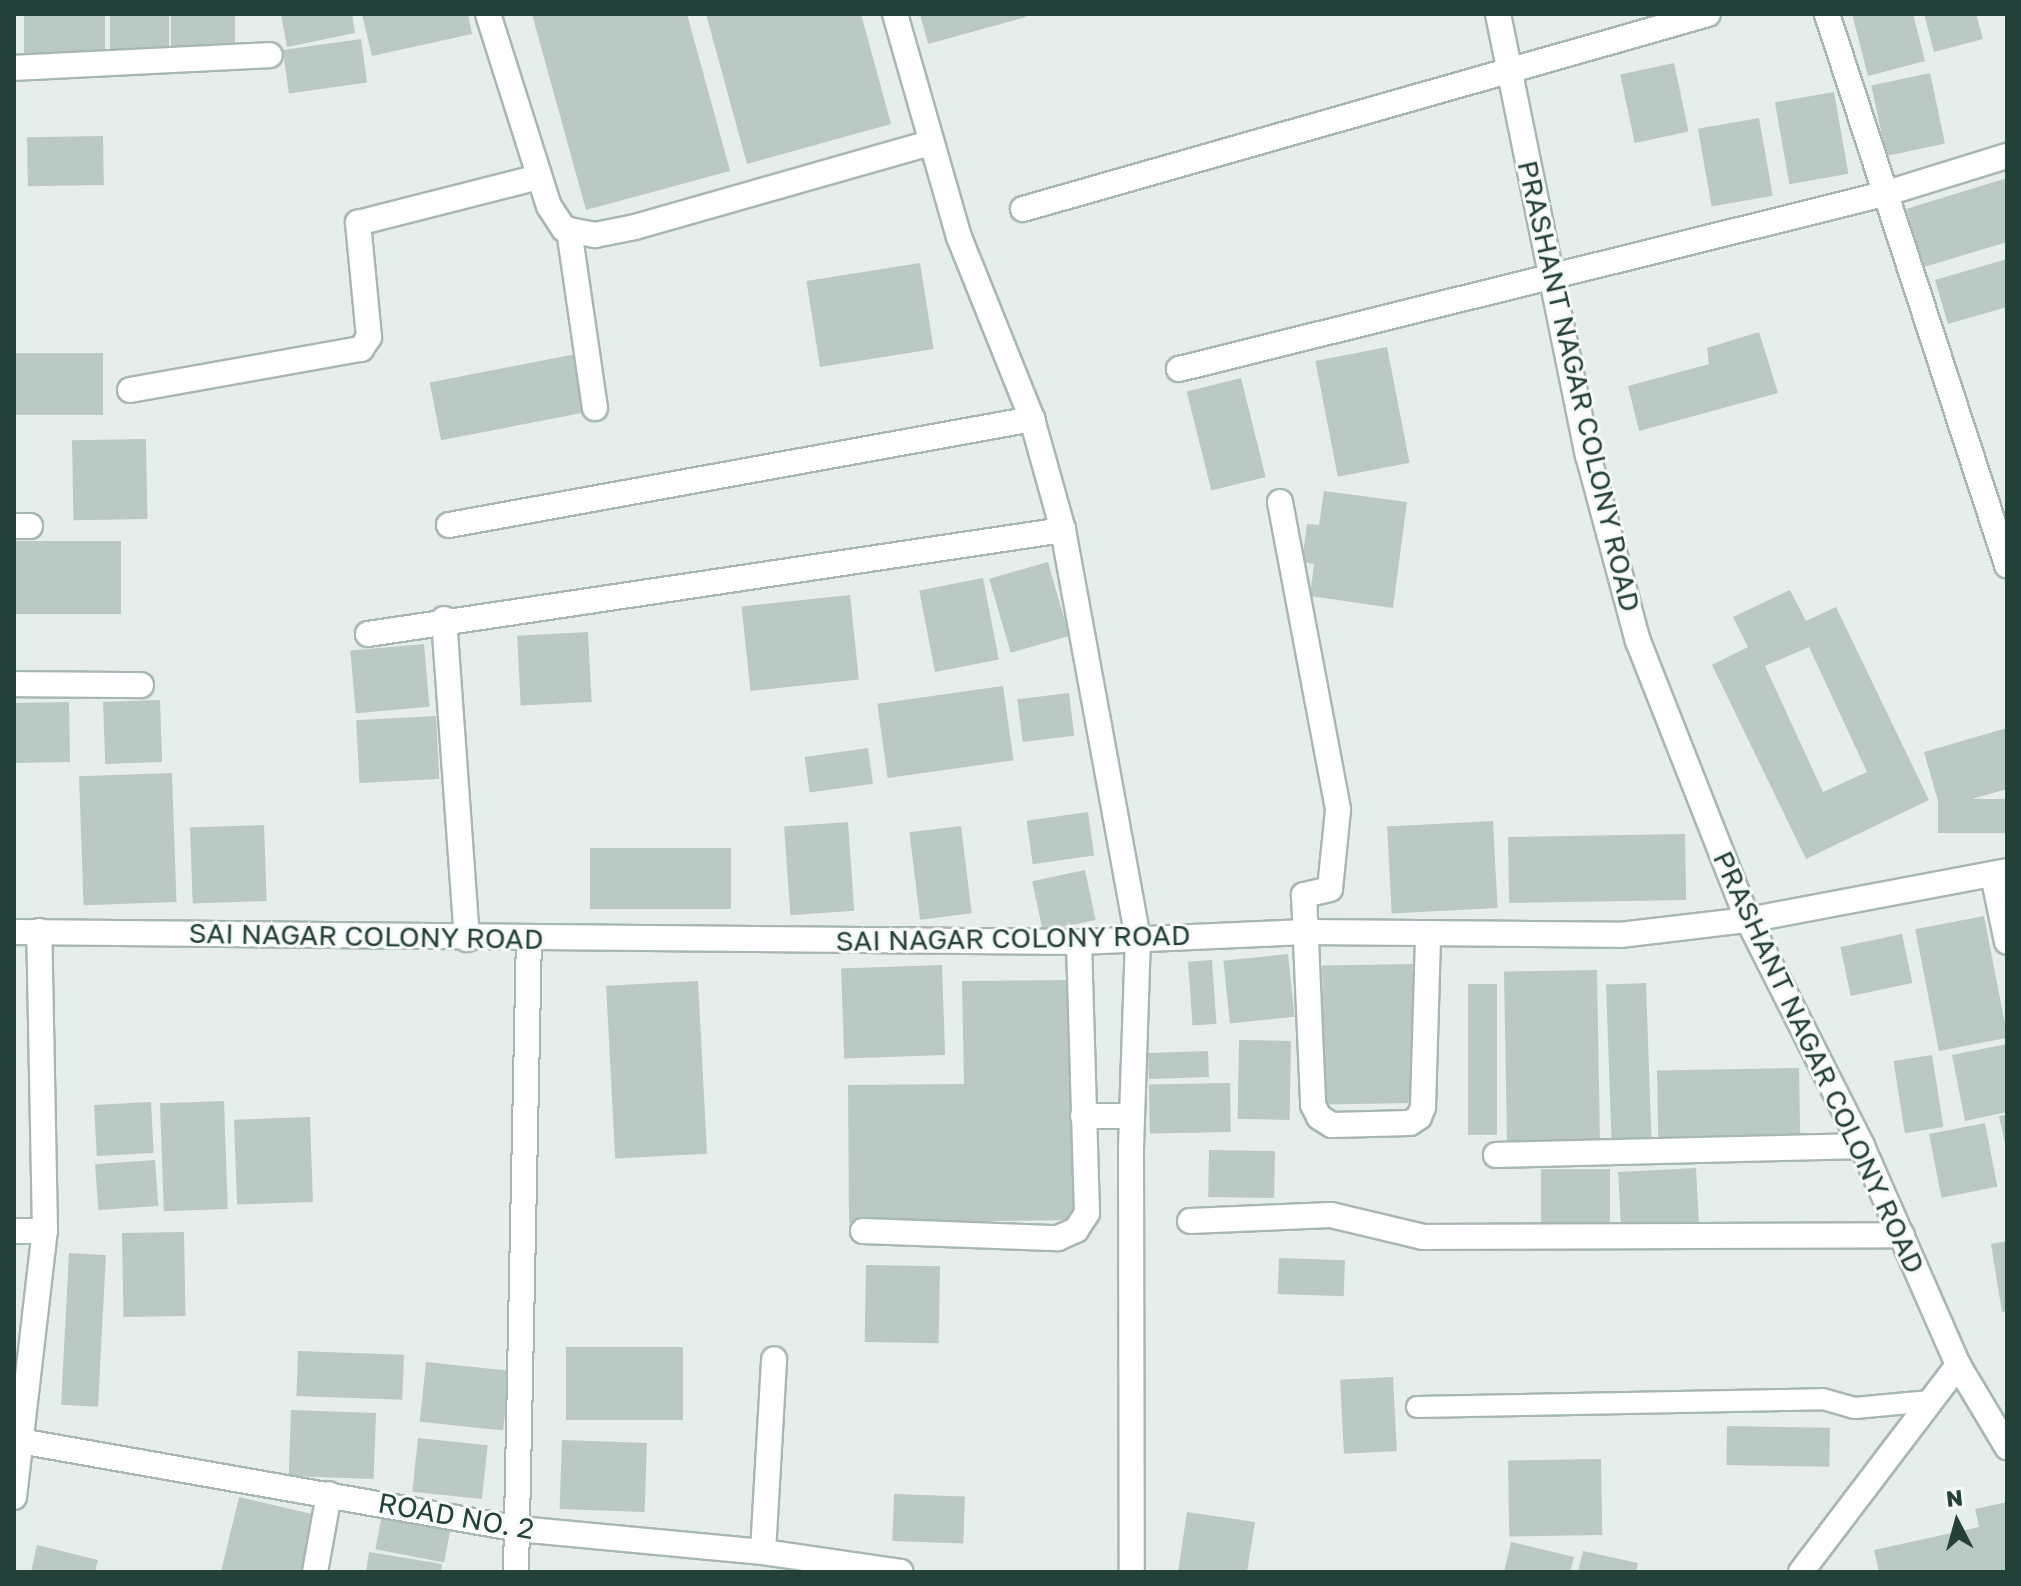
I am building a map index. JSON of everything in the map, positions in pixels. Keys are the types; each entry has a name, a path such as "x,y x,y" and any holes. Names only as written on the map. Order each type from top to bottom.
{"street":[{"path":"488,14 549,206 569,230 595,408"},
{"path":"895,14 929,143 959,237 1032,419 1063,530 1138,937 1132,1116 1132,1572"},
{"name":"PRASHANT NAGAR COLONY ROAD","path":"1498,14 1588,455 1638,641 1748,920 1862,1146 1958,1365 2007,1447"},
{"path":"1023,209 1509,75 1708,14"},
{"path":"1827,14 2007,565"},
{"path":"14,68 270,55"},
{"path":"569,230 595,235 635,227 929,143"},
{"path":"1179,369 1884,194 2007,156"},
{"path":"130,390 361,349 369,337 358,223 539,177"},
{"path":"449,525 1032,419"},
{"path":"1280,502 1338,810 1330,889 1304,895 1313,1105 1319,1117 1332,1125 1410,1123 1419,1117 1428,937"},
{"path":"368,634 444,619 1063,530"},
{"path":"444,619 467,939"},
{"path":"14,684 141,685"},
{"path":"2000,873 2007,942"},
{"name":"SAI NAGAR COLONY ROAD","path":"14,932 467,939 1079,942 1306,932 1428,937 1620,935 1748,920 2000,873"},
{"path":"14,1497 18,1440 45,1231 39,931"},
{"path":"516,1572 529,938"},
{"path":"863,1231 1058,1238 1076,1230 1087,1213 1079,942"},
{"path":"1083,1116 1132,1116"},
{"path":"1496,1155 1862,1146"},
{"path":"1190,1221 1331,1215 1423,1237 1902,1235"},
{"path":"14,1231 45,1231"},
{"path":"763,1552 774,1359"},
{"path":"1805,1570 1958,1365"},
{"name":"ROAD NO. 2","path":"18,1440 519,1529 763,1552 812,1566 901,1572"},
{"path":"315,1572 329,1494"}],"lane":[{"path":"1417,1407 1823,1399 1855,1408 1930,1401"}],"building":[{"path":"24,14 105,14 105,54 24,54"},
{"path":"110,14 169,14 169,50 110,50"},
{"path":"171,14 235,14 235,49 171,49"},
{"path":"281,14 352,14 355,33 287,47"},
{"path":"362,14 468,14 472,34 372,56"},
{"path":"532,14 687,14 730,171 586,210"},
{"path":"706,14 861,14 891,124 747,164"},
{"path":"920,14 1026,14 1026,17 928,44"},
{"path":"1852,14 1913,14 1925,61 1868,76"},
{"path":"1924,14 1976,14 1983,39 1934,52"},
{"path":"361,39 367,83 289,94 283,50"},
{"path":"1674,63 1689,131 1635,143 1620,74"},
{"path":"1930,73 1945,143 1886,156 1871,85"},
{"path":"1834,92 1848,174 1789,184 1775,102"},
{"path":"1759,118 1773,196 1712,207 1698,129"},
{"path":"103,136 104,185 28,186 27,137"},
{"path":"2007,178 2007,242 1924,267 1906,209"},
{"path":"2007,259 2007,307 1948,324 1935,280"},
{"path":"920,263 934,349 820,367 806,281"},
{"path":"1759,332 1778,393 1639,431 1628,386 1709,364 1707,348"},
{"path":"1387,347 1410,463 1338,477 1315,361"},
{"path":"14,353 103,353 103,415 14,415"},
{"path":"576,354 587,412 441,440 430,382"},
{"path":"1241,378 1266,477 1211,491 1187,392"},
{"path":"146,439 147,519 73,520 72,440"},
{"path":"1324,491 1407,502 1393,608 1310,596 1314,564 1302,562 1307,524 1319,525"},
{"path":"14,541 121,541 121,614 14,614"},
{"path":"1048,562 1069,636 1011,653 989,579"},
{"path":"983,578 999,659 935,672 919,590"},
{"path":"1790,590 1806,621 1836,607 1929,800 1806,859 1712,665 1748,647 1733,617","holes":["1809,647 1867,772 1823,792 1765,666"]},
{"path":"850,595 859,680 750,691 742,606"},
{"path":"588,632 592,702 521,706 517,636"},
{"path":"424,644 429,707 356,713 350,650"},
{"path":"1003,686 1013,760 888,778 877,704"},
{"path":"1069,693 1074,736 1023,742 1017,699"},
{"path":"160,700 162,762 105,764 103,702"},
{"path":"69,702 70,762 15,763 14,703"},
{"path":"436,716 439,779 359,783 356,720"},
{"path":"2007,728 2007,789 1940,808 1924,752"},
{"path":"868,748 873,784 810,793 805,757"},
{"path":"172,773 177,902 84,905 79,776"},
{"path":"1938,799 2007,799 2007,833 1938,833"},
{"path":"1088,812 1094,856 1033,864 1027,821"},
{"path":"1493,821 1498,908 1392,913 1387,827"},
{"path":"848,822 854,911 790,915 784,826"},
{"path":"264,825 267,901 193,904 190,828"},
{"path":"961,826 972,913 920,920 909,832"},
{"path":"1685,834 1686,900 1509,903 1508,837"},
{"path":"590,848 731,848 731,909 590,909"},
{"path":"1085,870 1096,920 1043,931 1032,881"},
{"path":"1984,916 2007,1038 1939,1051 1915,929"},
{"path":"1902,934 1912,983 1851,996 1840,947"},
{"path":"1288,954 1295,1017 1230,1023 1223,961"},
{"path":"1212,960 1216,1024 1193,1026 1188,962"},
{"path":"1413,964 1415,1103 1324,1105 1322,966"},
{"path":"942,965 945,1055 844,1058 841,969"},
{"path":"1597,970 1600,1147 1507,1149 1504,972"},
{"path":"1074,980 1077,1220 849,1223 848,1085 964,1084 962,981"},
{"path":"698,981 707,1154 615,1159 606,986"},
{"path":"1646,983 1652,1146 1612,1147 1606,984"},
{"path":"1468,984 1497,984 1497,1135 1468,1135"},
{"path":"1239,1040 1291,1041 1290,1120 1238,1119"},
{"path":"2007,1044 2007,1112 1965,1121 1952,1055"},
{"path":"1208,1051 1209,1077 1149,1079 1148,1053"},
{"path":"1932,1055 1943,1127 1905,1133 1893,1061"},
{"path":"1799,1068 1800,1147 1658,1149 1657,1070"},
{"path":"1230,1083 1231,1132 1150,1133 1149,1084"},
{"path":"224,1101 228,1209 164,1211 160,1103"},
{"path":"151,1102 154,1153 97,1156 94,1105"},
{"path":"2007,1115 2007,1148 2006,1148 1999,1116"},
{"path":"310,1117 313,1202 237,1205 234,1120"},
{"path":"1985,1123 1997,1187 1941,1198 1929,1134"},
{"path":"1209,1150 1275,1151 1274,1198 1208,1197"},
{"path":"155,1160 158,1206 98,1210 95,1164"},
{"path":"1696,1168 1699,1230 1621,1234 1618,1172"},
{"path":"1541,1169 1610,1169 1610,1230 1541,1230"},
{"path":"184,1232 185,1316 123,1317 122,1233"},
{"path":"2007,1241 2007,1311 2002,1312 1991,1244"},
{"path":"69,1253 106,1255 98,1407 61,1405"},
{"path":"1279,1258 1345,1260 1344,1296 1278,1294"},
{"path":"866,1265 940,1266 939,1343 865,1342"},
{"path":"566,1347 683,1347 683,1420 566,1420"},
{"path":"298,1351 404,1355 402,1400 296,1396"},
{"path":"426,1362 510,1371 503,1430 420,1422"},
{"path":"1393,1377 1397,1451 1344,1454 1340,1380"},
{"path":"291,1410 376,1413 374,1479 289,1476"},
{"path":"1727,1426 1830,1428 1829,1467 1726,1465"},
{"path":"418,1438 488,1445 482,1499 412,1492"},
{"path":"562,1440 647,1443 645,1512 560,1509"},
{"path":"1601,1459 1602,1535 1509,1537 1508,1461"},
{"path":"894,1494 965,1496 963,1543 892,1541"},
{"path":"239,1497 316,1515 303,1572 221,1572"},
{"path":"2007,1502 2007,1572 1879,1572 1874,1550 1979,1527 1975,1509"},
{"path":"383,1510 452,1523 444,1563 375,1549"},
{"path":"1187,1512 1255,1522 1247,1572 1178,1572"},
{"path":"1511,1542 1574,1557 1570,1572 1504,1572"},
{"path":"37,1545 98,1560 95,1572 31,1572"},
{"path":"1583,1551 1638,1563 1636,1572 1578,1572"},
{"path":"369,1552 442,1564 441,1572 366,1572"}]}
